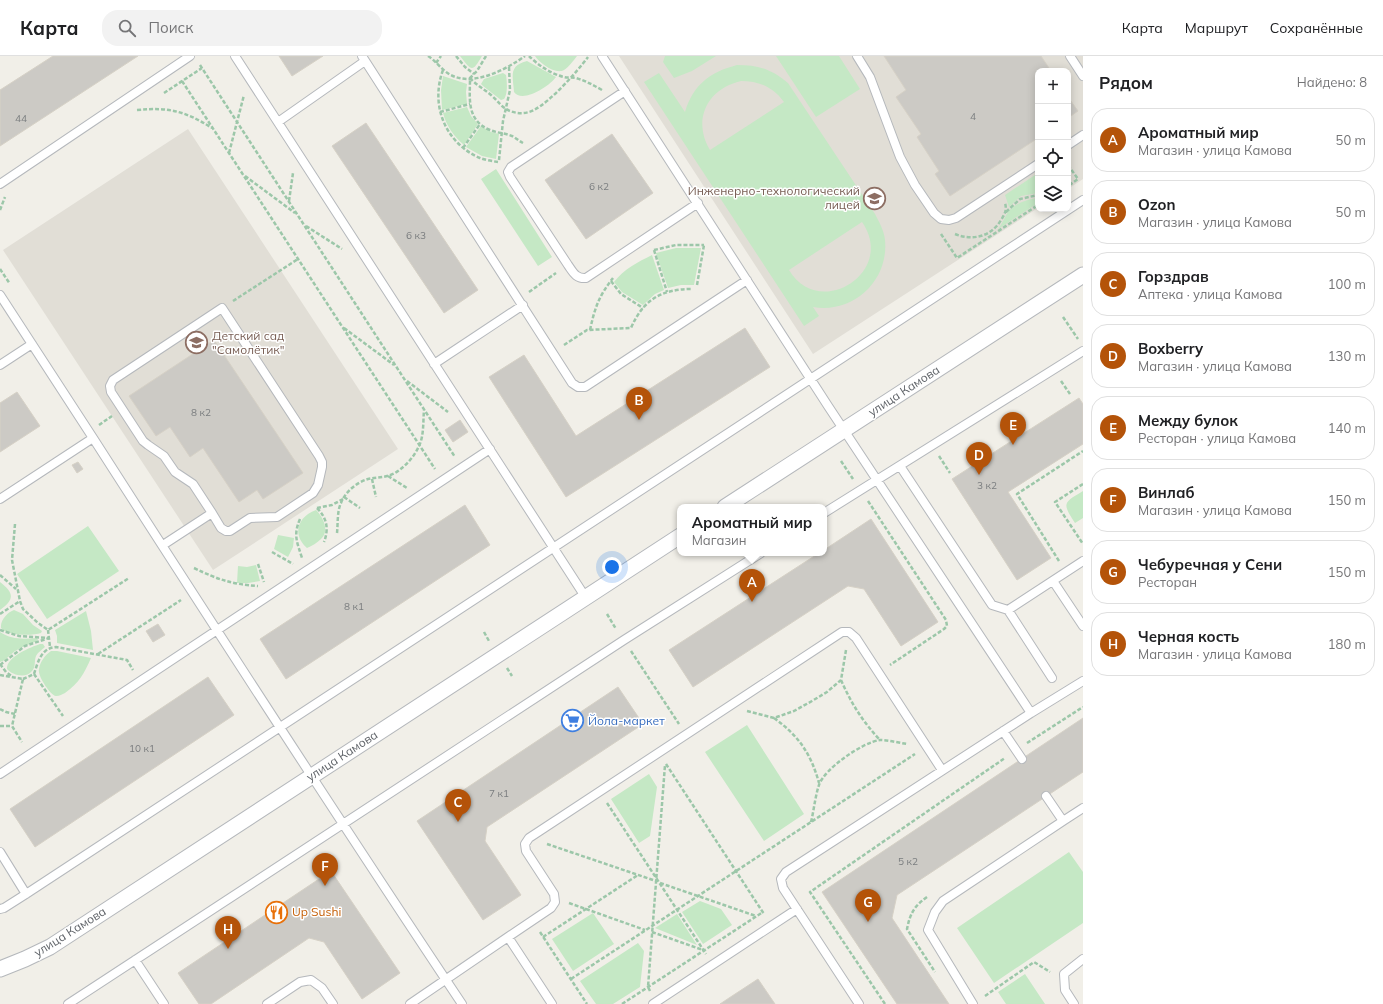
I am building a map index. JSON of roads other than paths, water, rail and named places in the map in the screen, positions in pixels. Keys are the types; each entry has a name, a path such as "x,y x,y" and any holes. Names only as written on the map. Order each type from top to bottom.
{"street":[{"name":"улица Камова","path":"730,504 1083,274"},
{"name":"улица Камова","path":"0,969 50,947 677,538"}],"lane":[{"path":"0,184 190,56"},
{"path":"235,56 586,598"},
{"path":"602,56 810,378 1031,713"},
{"path":"857,56 870,77 900,158 933,212 941,219 949,220 956,218 1035,166"},
{"path":"1070,56 1082,74"},
{"path":"278,122 364,59 572,382 578,387 585,387 747,280"},
{"path":"625,91 512,167 508,172 510,177 568,265 575,275 580,278 586,278 698,203"},
{"path":"1071,142 1083,135"},
{"path":"0,909 26,894 1083,200"},
{"path":"0,295 311,776 462,1004"},
{"path":"434,364 521,302"},
{"path":"222,308 320,456 322,462 316,490 277,517 250,518 230,531 226,531 221,528 212,513 193,484 175,472 164,456 143,441 111,392 110,386 113,380 222,308"},
{"path":"0,365 32,344"},
{"path":"827,511 1083,351"},
{"path":"0,499 93,438"},
{"path":"0,774 490,449"},
{"path":"900,466 992,605 1008,610 1052,678"},
{"path":"163,546 212,513"},
{"path":"68,1004 624,640 756,556"},
{"path":"1008,610 1083,561"},
{"path":"1053,581 1083,626"},
{"path":"410,1004 551,908 555,902 554,894 526,851 525,844 529,838 842,632 849,632 856,638 942,770"},
{"path":"859,1004 783,888 781,879 786,872 942,770 1083,681"},
{"path":"1003,731 1022,759"},
{"path":"1046,796 1063,821"},
{"path":"971,1003 928,930 935,912 943,901 1083,808"},
{"path":"0,852 26,894"},
{"path":"654,1003 797,909"},
{"path":"508,937 552,1004"},
{"path":"1074,1004 1066,990 1064,974 1083,958"},
{"path":"135,960 164,1004"},
{"path":"267,1004 300,982 311,980 322,988 333,1004"}],"place":[{"name":"Инженерно-технологический лицей","path":"875,198"},
{"name":"Детский сад \"Самолётик\"","path":"196,343"},
{"name":"Ozon","path":"639,420"},
{"name":"Между булок","path":"1013,445"},
{"name":"Boxberry","path":"979,475"},
{"name":"Ароматный мир","path":"752,602"},
{"name":"Йола-маркет","path":"573,721"},
{"name":"Горздрав","path":"458,822"},
{"name":"Винлаб","path":"325,886"},
{"name":"Up Sushi","path":"277,912"},
{"name":"Чебуречная у Сени","path":"868,922"},
{"name":"Черная кость","path":"228,949"}]}
